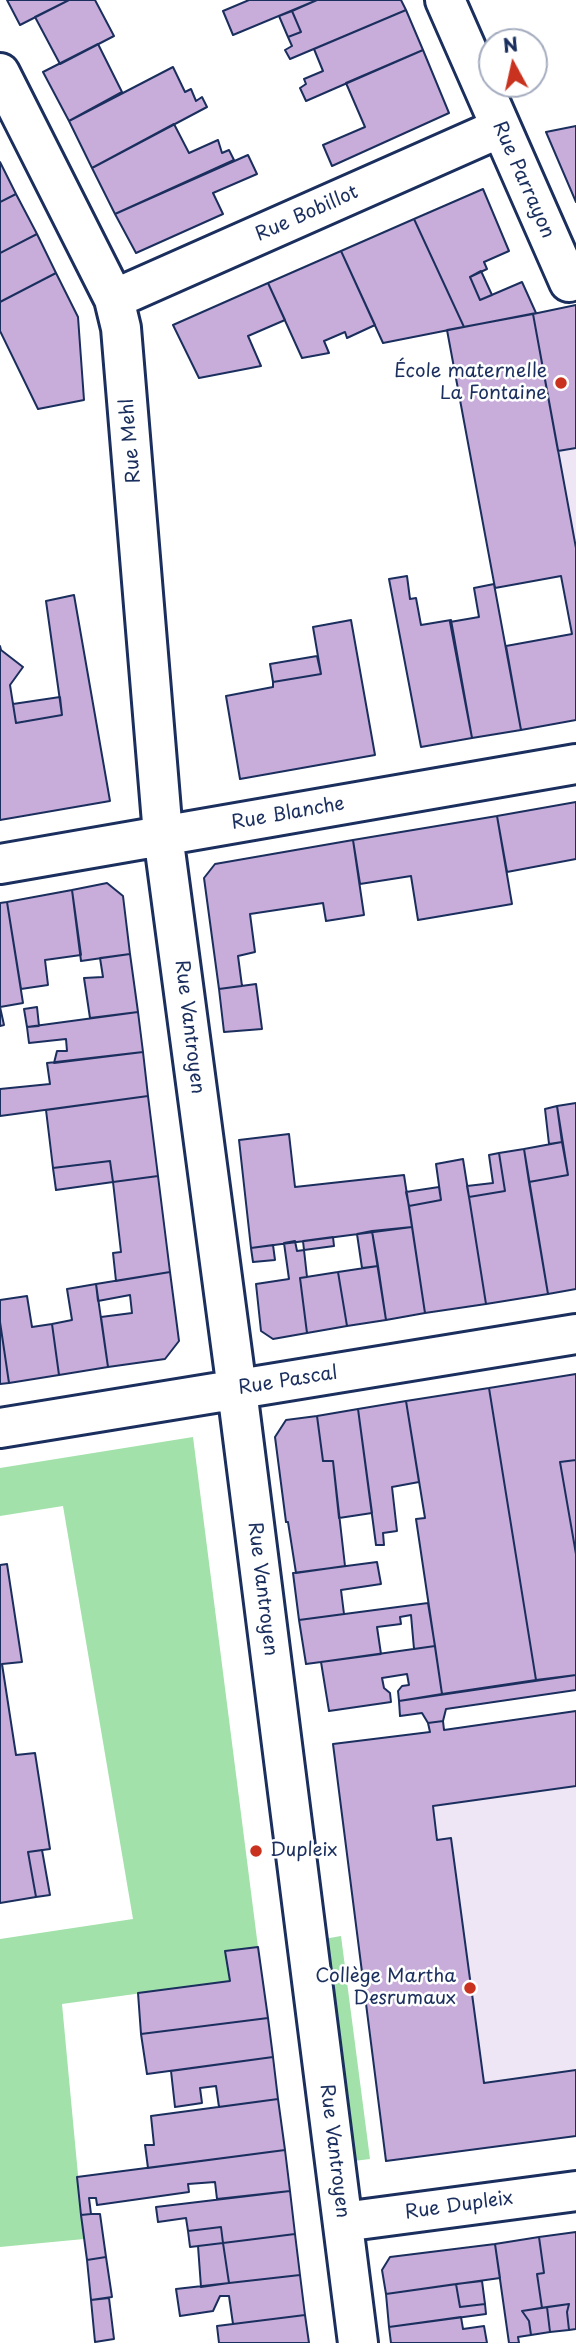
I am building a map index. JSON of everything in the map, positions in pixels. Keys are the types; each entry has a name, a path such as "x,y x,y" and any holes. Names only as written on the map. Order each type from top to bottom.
{"street":[{"name":"Rue Parrayon","path":"445,0 569,282"},
{"name":"Rue Mehl","path":"0,73 114,299 121,328 163,835"},
{"name":"Rue Bobillot","path":"114,299 500,128"},
{"name":"Rue Blanche","path":"0,864 576,764"},
{"name":"Rue Vantroyen","path":"163,835 237,1390 358,2343"},
{"name":"Rue Pascal","path":"0,1428 576,1334"},
{"name":"Rue Dupleix","path":"343,2222 576,2191"}],"shaded area":[{"name":"École maternelle La Fontaine","path":"576,305 576,548 533,314"},
{"name":"Collège Martha Desrumaux","path":"576,1711 576,2136 386,2161 333,1744 429,1732 428,1723 443,1721 445,1729"}],"green space":[{"path":"193,1437 258,1947 225,1951 230,1981 62,2004 84,2239 0,2247 0,1939 133,1919 63,1506 0,1516 0,1468"},
{"path":"341,1936 370,2159 354,2161 324,1939"}],"building":[{"path":"7,0 69,0 20,25"},
{"path":"69,0 95,0 114,36 60,64 35,17"},
{"path":"249,0 317,0 233,35 223,11"},
{"path":"317,0 401,0 406,10 290,59 285,50 292,46 288,37 301,32 292,11"},
{"path":"406,10 423,50 306,101 300,88 306,84 304,79 323,71 314,49"},
{"path":"292,11 301,32 288,37 279,16"},
{"path":"98,44 122,92 69,121 43,72"},
{"path":"423,50 449,113 332,166 323,145 365,127 346,83"},
{"path":"173,67 185,92 191,89 196,101 202,97 207,107 92,168 69,121"},
{"path":"174,124 189,153 218,140 222,153 229,150 234,160 115,214 92,168"},
{"path":"576,126 576,202 546,132"},
{"path":"248,155 257,174 213,193 223,214 136,253 115,214"},
{"path":"0,162 16,194 0,202"},
{"path":"483,189 509,251 484,262 487,269 470,277 480,300 522,282 536,313 464,327 414,219"},
{"path":"16,194 37,234 0,253 0,202"},
{"path":"414,219 464,327 383,343 341,251"},
{"path":"37,234 56,273 0,302 0,253"},
{"path":"341,251 375,325 347,338 345,332 324,341 329,353 302,358 268,283"},
{"path":"481,271 492,295 480,300 470,277"},
{"path":"56,273 78,317 84,400 38,409 0,331 0,302"},
{"path":"268,283 285,320 248,336 261,366 199,378 173,325"},
{"name":"École maternelle La Fontaine","path":"576,305 576,448 558,451 533,314"},
{"path":"533,314 576,548 576,720 521,730 506,646 572,634 561,576 495,588 447,330"},
{"path":"407,576 410,599 416,598 421,625 451,620 472,738 421,747 389,579"},
{"path":"494,584 521,730 472,738 450,622 479,617 474,588"},
{"path":"74,595 110,801 0,820 0,646 1,650 23,667 10,685 16,723 62,715 46,601"},
{"path":"351,620 375,755 240,779 226,696 273,687 273,682 321,674 313,627"},
{"path":"317,656 321,674 273,682 270,664"},
{"path":"60,697 62,715 16,723 13,704"},
{"path":"576,802 576,859 507,872 497,816"},
{"path":"497,816 512,904 418,920 411,876 360,884 353,840"},
{"path":"353,840 364,915 326,921 323,903 250,914 255,952 238,956 242,986 219,989 204,878 215,864"},
{"path":"107,883 123,896 130,954 81,961 72,890"},
{"path":"72,890 81,955 45,960 48,985 21,989 7,902"},
{"path":"7,902 23,1003 0,1007 0,903"},
{"path":"130,954 138,1012 90,1018 84,978 103,977 100,958"},
{"path":"256,984 262,1029 224,1032 219,989"},
{"path":"0,1007 4,1025 0,1026"},
{"path":"37,1007 39,1026 27,1027 24,1009"},
{"path":"138,1012 143,1052 54,1063 57,1051 67,1051 66,1039 29,1043 27,1027"},
{"path":"143,1052 148,1096 0,1116 0,1089 50,1084 47,1063"},
{"path":"148,1096 158,1176 113,1182 110,1161 53,1168 46,1110"},
{"path":"576,1103 576,1289 548,1294 529,1182 568,1175 557,1106"},
{"path":"557,1106 562,1142 549,1144 545,1109"},
{"path":"289,1134 295,1187 404,1175 412,1227 251,1248 239,1140"},
{"path":"562,1142 568,1175 529,1182 524,1149"},
{"path":"524,1149 548,1294 486,1304 469,1197 505,1191 499,1153"},
{"path":"499,1153 505,1191 469,1197 467,1186 493,1183 489,1155"},
{"path":"463,1159 486,1304 425,1313 409,1206 441,1200 436,1164"},
{"path":"110,1161 113,1182 56,1190 53,1168"},
{"path":"158,1176 170,1272 116,1281 113,1253 121,1252 113,1182"},
{"path":"439,1187 441,1200 409,1206 406,1192"},
{"path":"412,1227 425,1313 386,1320 372,1231"},
{"path":"372,1231 378,1266 362,1268 357,1234"},
{"path":"333,1237 334,1246 304,1250 303,1241"},
{"path":"295,1241 297,1251 304,1250 307,1277 300,1278 307,1333 273,1339 261,1331 256,1284 289,1279 284,1243"},
{"path":"273,1245 275,1260 253,1262 251,1248"},
{"path":"378,1266 386,1320 347,1326 338,1272"},
{"path":"170,1272 179,1341 165,1359 108,1367 101,1317 132,1313 130,1295 98,1301 96,1284"},
{"path":"338,1272 347,1326 307,1333 300,1278"},
{"path":"96,1284 108,1367 59,1375 52,1324 72,1320 67,1289"},
{"path":"27,1296 32,1327 52,1324 59,1375 9,1383 0,1322 0,1300"},
{"path":"0,1322 9,1383 0,1384"},
{"path":"576,1374 576,1460 560,1462 576,1554 576,1675 536,1680 489,1388"},
{"path":"489,1388 536,1680 442,1694 416,1519 425,1518 406,1401"},
{"path":"406,1401 419,1482 392,1487 397,1531 383,1533 384,1545 376,1545 358,1409"},
{"path":"358,1409 372,1513 339,1518 333,1461 323,1461 317,1416"},
{"path":"317,1416 323,1461 333,1461 345,1566 296,1573 286,1522 275,1437 286,1420"},
{"path":"576,1460 576,1554 560,1462"},
{"path":"377,1562 381,1584 341,1590 344,1614 299,1620 293,1573"},
{"path":"7,1564 22,1662 2,1664 16,1755 35,1753 50,1849 28,1852 36,1897 0,1903 0,1565"},
{"path":"428,1603 435,1646 414,1649 411,1615 400,1617 401,1624 377,1627 381,1654 306,1664 299,1620"},
{"path":"435,1646 442,1694 399,1701 398,1691 402,1686 409,1685 407,1674 382,1678 384,1688 390,1693 391,1702 329,1711 321,1662"},
{"path":"576,1675 576,1690 446,1709 443,1721 428,1723 422,1713 400,1716 399,1701"},
{"name":"Collège Martha Desrumaux","path":"576,1711 576,1786 433,1806 437,1840 451,1838 484,2083 576,2070 576,2136 386,2161 333,1744 430,1732 428,1723 443,1721 444,1730"},
{"path":"42,1850 50,1895 36,1897 28,1852"},
{"path":"258,1947 268,2018 141,2034 138,1993 230,1981 225,1951"},
{"path":"268,2018 273,2057 147,2074 141,2034"},
{"path":"273,2057 278,2099 219,2107 216,2086 200,2088 202,2103 175,2107 171,2071"},
{"path":"278,2099 285,2150 148,2168 145,2145 154,2145 151,2116"},
{"path":"285,2150 290,2191 217,2199 215,2182 188,2184 189,2192 97,2205 96,2198 89,2198 91,2214 81,2215 77,2177"},
{"path":"290,2191 295,2234 223,2243 221,2227 188,2231 186,2218 158,2222 156,2207"},
{"path":"100,2214 106,2257 87,2260 81,2215"},
{"path":"221,2227 223,2243 190,2247 188,2231"},
{"path":"576,2232 576,2329 569,2330 569,2304 542,2308 537,2274 544,2273 539,2237"},
{"path":"295,2234 300,2275 229,2283 223,2243"},
{"path":"539,2237 544,2273 537,2274 542,2308 522,2311 529,2321 531,2335 518,2337 519,2343 509,2343 495,2244"},
{"path":"223,2243 229,2283 201,2287 198,2246"},
{"path":"495,2244 500,2278 386,2294 382,2270 390,2257"},
{"path":"106,2257 112,2297 91,2300 87,2260"},
{"path":"300,2275 305,2315 233,2324 229,2296 220,2296 213,2311 180,2316 176,2289"},
{"path":"482,2281 485,2304 460,2307 456,2284"},
{"path":"456,2284 460,2307 485,2304 486,2314 389,2327 386,2294"},
{"path":"109,2298 114,2339 95,2342 91,2300"},
{"path":"569,2304 569,2330 550,2332 547,2307"},
{"path":"547,2307 550,2332 531,2335 529,2321 522,2311"},
{"path":"305,2315 309,2343 219,2343 217,2326"},
{"path":"461,2317 463,2329 484,2326 487,2343 391,2343 389,2327"}],"place":[{"name":"École maternelle La Fontaine","path":"561,383"},
{"name":"Dupleix","path":"256,1851"},
{"name":"Collège Martha Desrumaux","path":"470,1988"}]}
